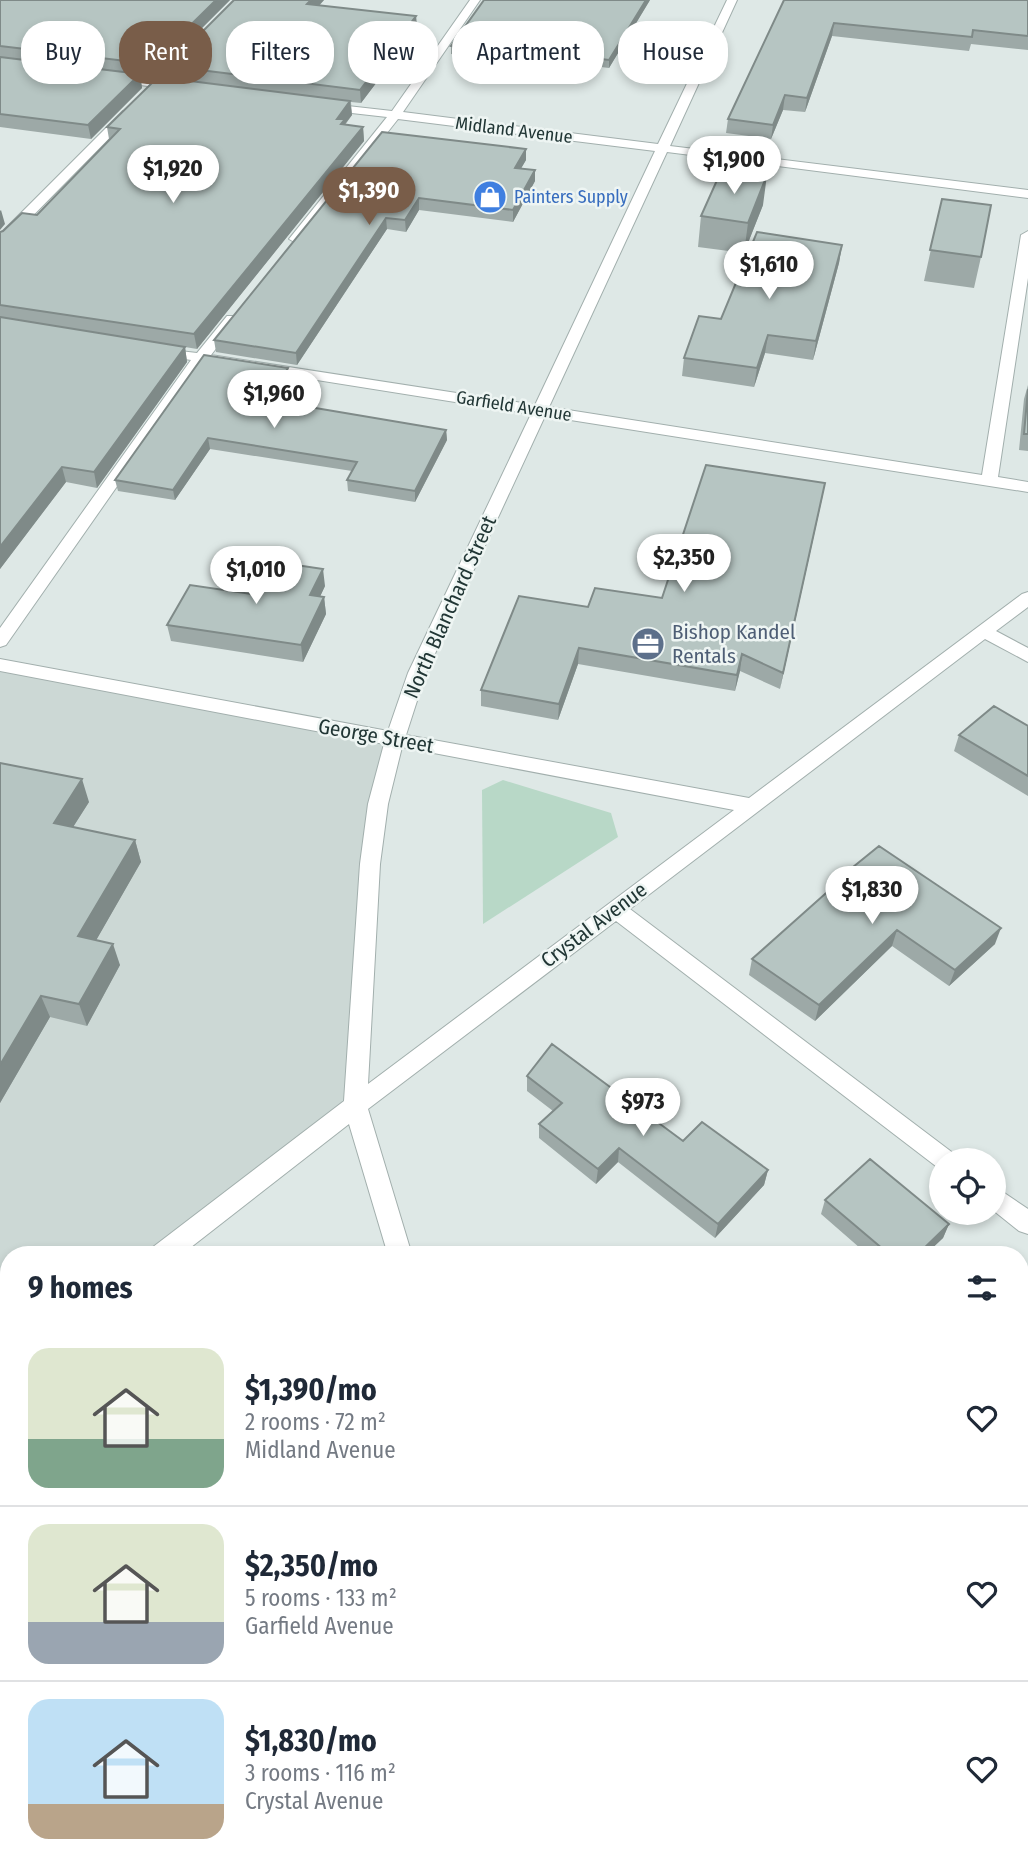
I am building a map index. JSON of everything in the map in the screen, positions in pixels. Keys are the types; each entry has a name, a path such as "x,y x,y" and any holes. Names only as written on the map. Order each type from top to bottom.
{"street":[{"path":"283,254 395,115 475,0"},
{"name":"North Blanchard Street","path":"397,1246 355,1106 370,864 378,804 395,739 417,673 732,0"},
{"path":"143,99 157,84 197,89"},
{"name":"Midland Avenue","path":"316,105 1028,194"},
{"path":"0,242 133,108"},
{"path":"989,481 1028,235"},
{"path":"0,641 201,357 241,307"},
{"name":"Garfield Avenue","path":"137,347 1028,487"},
{"name":"Crystal Avenue","path":"174,1246 1028,598"},
{"path":"985,632 1028,656"},
{"name":"George Street","path":"0,666 751,806"},
{"path":"615,909 929,1148"},
{"path":"1006,1206 1028,1223"}],"shaded area":[{"path":"0,661 395,739 378,804 355,1106 176,1246 0,1246"}],"green space":[{"path":"503,780 611,813 618,837 483,924 482,790"}],"building":[{"path":"0,0 216,0 195,21 119,21 119,60 105,59 105,21 21,21 21,49 0,46"},
{"path":"234,0 311,0 307,4 416,16 412,21 348,21 348,84 365,84 360,90 312,84 334,84 334,21 226,21 226,73 212,72 212,22"},
{"path":"484,0 646,0 633,21 618,21 618,45 609,60 604,59 604,21 469,21"},
{"path":"784,0 1028,0 1028,36 973,30 972,37 834,23 807,98 785,95 773,125 728,119"},
{"path":"0,57 21,60 21,84 105,84 105,70 119,71 119,84 130,84 88,125 0,114"},
{"path":"151,84 212,84 350,101 337,119 345,119 341,124 363,127 194,334 0,305 0,232 22,213 37,215 120,129 107,127"},
{"path":"382,132 526,149 515,168 535,170 513,210 419,198 405,220 386,218 296,353 214,340"},
{"path":"722,169 767,175 748,223 701,216"},
{"path":"942,199 991,205 981,257 930,250"},
{"path":"757,232 842,245 816,341 768,335 757,368 684,358 699,316 721,319"},
{"path":"0,317 185,347 94,472 62,467 0,547"},
{"path":"204,355 288,368 268,400 446,430 415,491 347,480 357,462 208,438 173,490 115,480"},
{"path":"1028,389 1028,434 1024,434"},
{"path":"706,465 825,483 783,673 742,654 737,675 579,648 559,704 481,690 519,596 588,607 595,588 662,598"},
{"path":"269,561 323,569 310,595 324,597 301,645 167,625 190,585 251,594"},
{"path":"994,706 1028,726 1028,776 959,735"},
{"path":"0,763 82,779 54,823 135,840 78,936 113,944 79,1004 41,996 0,1065"},
{"path":"879,846 1001,928 955,970 897,930 819,1005 752,959 834,886 832,884"},
{"path":"552,1044 683,1141 702,1122 768,1170 718,1224 619,1148 598,1169 539,1124 562,1103 527,1076"},
{"path":"870,1159 929,1208 929,1225 948,1225 926,1246 879,1246 825,1200"}],"place":[{"name":"Painters Supply","path":"490,197"},
{"name":"Bishop Kandel Rentals","path":"648,644"}]}
